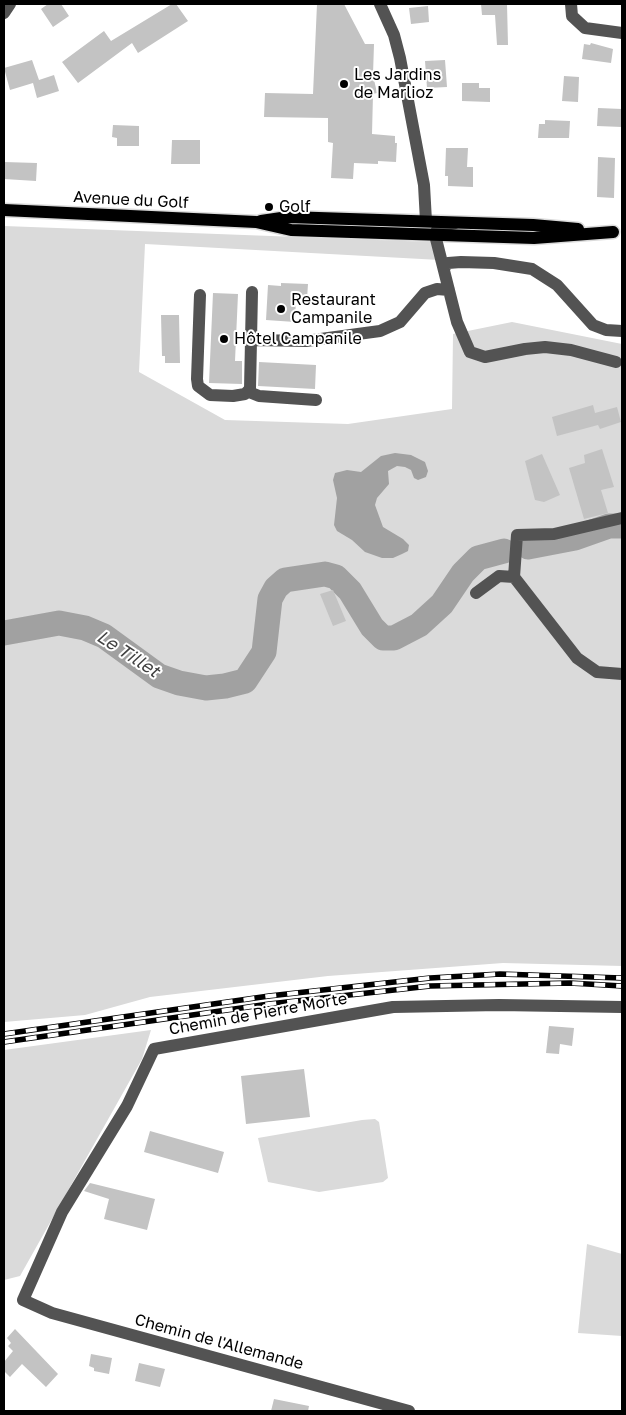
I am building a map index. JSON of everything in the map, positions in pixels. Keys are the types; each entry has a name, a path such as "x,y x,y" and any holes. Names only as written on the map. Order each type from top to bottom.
{"main road":[{"name":"Avenue du Golf","path":"4,210 256,222"},
{"path":"256,222 288,217 532,225 618,232"},
{"path":"256,222 291,230 534,238 618,232"}],"street":[{"path":"4,13 10,4"},
{"path":"380,4 394,35 400,58 424,185 426,221"},
{"path":"571,4 572,16 584,28 622,33"},
{"path":"457,222 445,224 437,230 436,235 461,335 470,352 484,357 525,348 545,347 571,350 616,362"},
{"path":"444,268 448,263 461,262 494,263 532,269 557,285 592,325 606,330 622,331"},
{"path":"253,340 306,341 380,331 400,322 425,293 437,289 449,290"},
{"path":"248,392 253,340 252,292"},
{"path":"200,295 197,371 198,386 204,393 217,396 240,396 248,392 259,396 316,400"},
{"path":"622,518 554,534 517,535 514,577 577,658 597,672 622,674"},
{"path":"476,593 499,576 514,577"},
{"name":"Chemin de Pierre Morte","path":"23,1300 62,1212 127,1106 154,1049 393,1007 499,1004 622,1007"},
{"name":"Chemin de l'Allemande","path":"23,1300 61,1316 409,1411"}],"shaded area":[{"path":"4,226 431,242 440,260 145,244 139,372 225,420 348,424 452,409 453,334 512,322 622,344 622,966 503,963 328,976 150,997 85,1015 4,1022"},
{"path":"395,453 411,455 425,462 428,471 426,477 418,480 414,478 411,470 405,467 397,466 388,471 389,484 377,498 375,505 383,527 403,539 409,545 408,551 402,554 393,558 382,558 365,552 352,540 337,531 334,525 337,498 333,480 335,473 347,470 361,472 381,456"},
{"path":"151,1030 142,1059 20,1276 4,1280 4,1050"},
{"path":"375,1119 379,1122 388,1178 383,1182 319,1192 268,1182 258,1138"},
{"path":"587,1244 622,1254 622,1336 578,1333"}],"building":[{"path":"48,4 61,4 69,16 53,27 41,9"},
{"path":"172,4 176,4 188,21 138,53 132,43 78,83 62,62 104,31 111,41"},
{"name":"Les Jardins de Marlioz","path":"317,4 344,4 365,44 374,44 373,75 377,93 373,94 372,134 395,136 395,143 397,143 396,162 378,161 378,164 354,163 353,179 331,178 333,143 328,142 328,118 264,117 265,93 313,94"},
{"path":"481,4 507,4 508,45 497,45 495,15 482,15"},
{"path":"428,6 429,22 411,24 409,8"},
{"path":"591,43 613,49 611,63 582,59 584,44 590,45"},
{"path":"32,60 39,80 54,75 59,91 37,98 33,83 10,90 4,68"},
{"path":"445,60 447,87 427,88 425,61"},
{"path":"564,76 579,77 578,102 562,101"},
{"path":"462,83 479,83 479,88 490,88 490,102 462,101"},
{"path":"598,108 622,109 622,127 597,126"},
{"path":"545,120 570,121 569,138 538,138 539,124 545,124"},
{"path":"113,125 139,126 139,146 117,146 117,138 112,137"},
{"path":"172,140 200,140 200,164 171,164"},
{"path":"446,148 468,148 467,167 473,167 473,187 448,186 448,176 445,176"},
{"path":"598,157 615,158 614,198 597,197"},
{"path":"4,162 37,163 36,181 4,179"},
{"name":"Restaurant Campanile","path":"281,283 308,284 307,299 296,298 295,322 266,320 268,285 281,286"},
{"name":"Hôtel Campanile","path":"213,293 238,294 235,361 242,361 242,384 209,383"},
{"path":"161,315 179,315 180,363 165,363 165,356 162,356"},
{"path":"259,362 316,365 315,389 258,386"},
{"path":"593,405 595,413 617,407 621,422 600,429 598,425 557,436 552,417"},
{"path":"602,449 614,487 601,490 608,513 584,519 569,468 585,463 584,455"},
{"path":"542,454 560,495 544,502 535,500 525,461"},
{"path":"333,590 346,621 333,626 320,594"},
{"path":"549,1026 574,1028 572,1046 560,1044 559,1054 546,1053"},
{"path":"304,1069 310,1117 246,1124 241,1076"},
{"path":"150,1131 224,1152 218,1173 144,1152"},
{"path":"90,1183 155,1199 147,1230 104,1219 109,1199 84,1191"},
{"path":"15,1329 58,1374 46,1387 22,1364 10,1377 4,1371 4,1362 13,1351 8,1346 11,1343 7,1338"},
{"path":"91,1354 112,1358 109,1374 94,1371 94,1368 89,1366"},
{"path":"139,1363 165,1369 160,1387 135,1381"},
{"path":"274,1399 309,1406 308,1411 271,1411"}],"waterway":[{"name":"Le Tillet","path":"528,547 575,538 609,526 622,526"},
{"name":"Le Tillet","path":"4,633 59,623 85,628 104,636 159,676 179,683 206,688 225,686 245,681 264,652 270,599 276,588 285,580 325,574 336,577 350,591 372,627 383,638 394,638 419,625 442,604 463,573 478,558 504,551"}],"railway":[{"path":"4,1034 269,996 430,978 500,974 622,978"},
{"path":"4,1042 269,1004 430,986 570,983 622,986"}],"place":[{"name":"Les Jardins de Marlioz","path":"344,84"},
{"name":"Golf","path":"269,207"},
{"name":"Restaurant Campanile","path":"281,309"},
{"name":"Hôtel Campanile","path":"224,339"}]}
